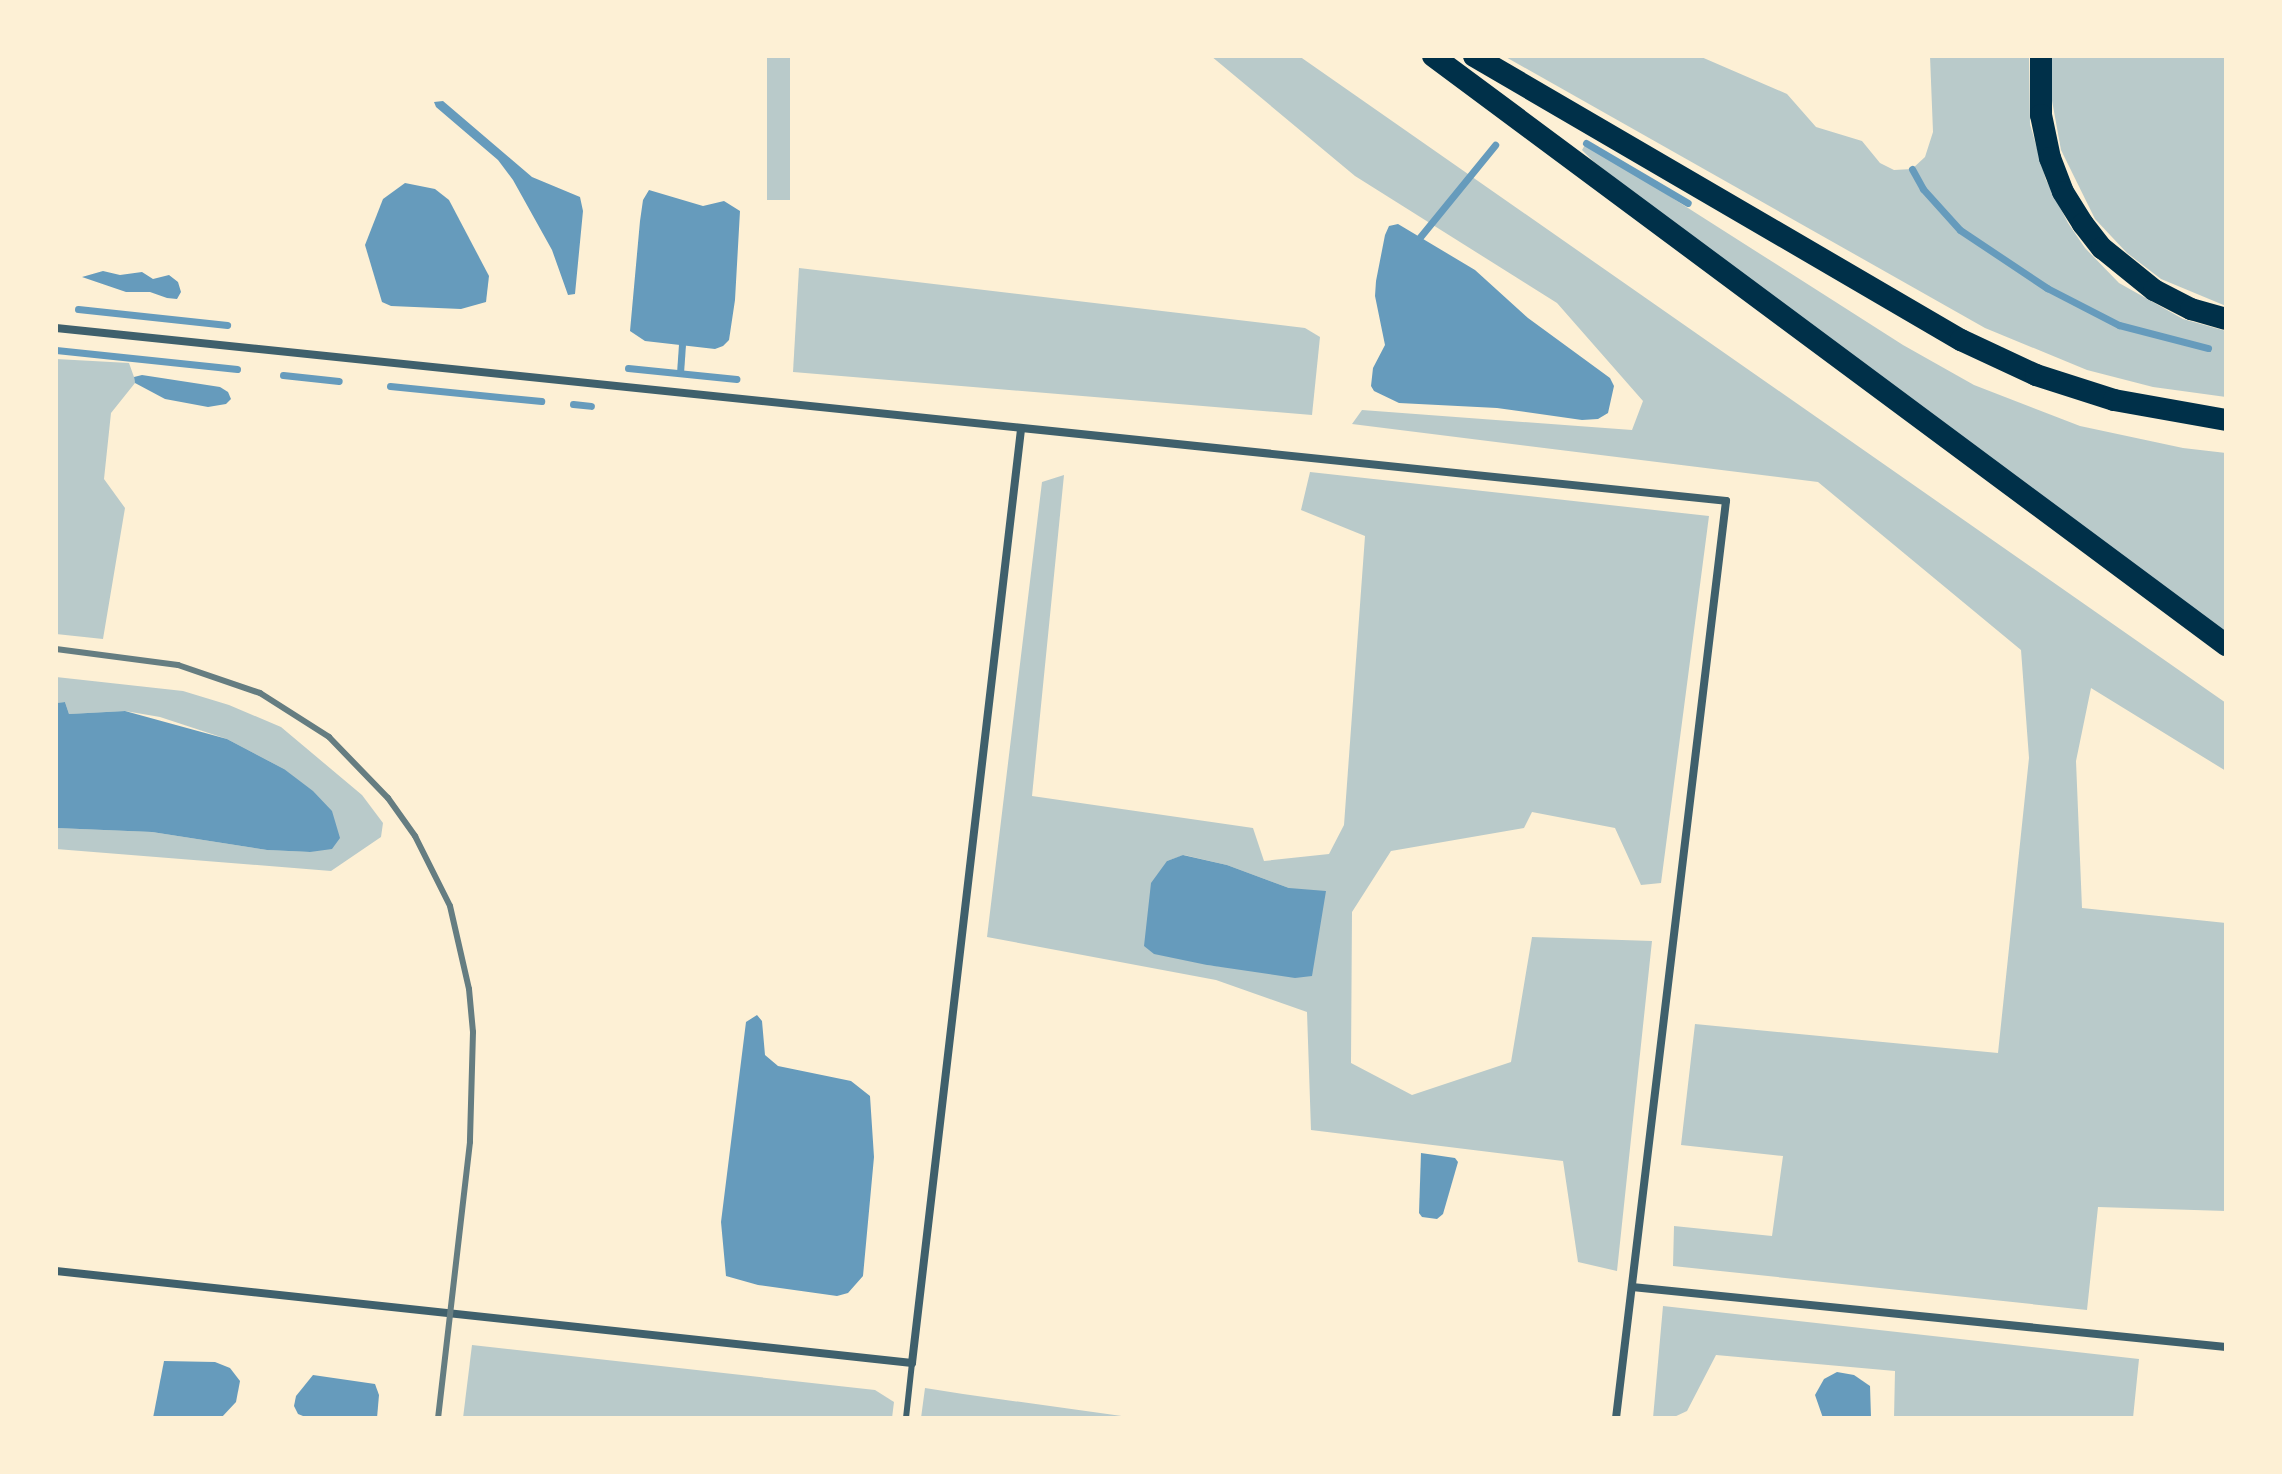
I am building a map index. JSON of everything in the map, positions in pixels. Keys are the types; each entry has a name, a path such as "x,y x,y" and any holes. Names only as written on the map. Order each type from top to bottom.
{"highway":[{"path":"1433,56 2226,645"},
{"path":"1474,56 1961,340 2036,375 2114,400 2226,420"},
{"path":"2041,56 2041,115 2050,158 2063,192 2083,224 2102,248 2154,290 2191,309 2226,319"}],"street":[{"path":"56,328 1726,501 1616,1418"},
{"path":"56,1271 912,1363 1021,430"},
{"path":"1632,1287 2226,1347"}],"lane":[{"path":"906,1418 912,1363"}],"shaded area":[{"path":"767,56 790,56 790,200 767,200"},
{"path":"1211,56 1299,56 2226,703 2226,771 2091,688 2076,761 2082,908 2226,923 2226,1211 2098,1207 2087,1310 1673,1266 1674,1226 1772,1236 1783,1156 1681,1145 1695,1024 1998,1053 2029,758 2021,650 1818,482 1352,424 1362,410 1632,430 1643,401 1557,303 1355,176"},
{"path":"1504,56 1699,56 1787,94 1816,127 1862,141 1880,163 1894,170 1912,169 1925,157 1933,132 1930,56 2029,56 2030,124 2046,180 2068,223 2085,248 2119,283 2183,319 2226,331 2226,397 2153,387 2087,370 1985,328"},
{"path":"2052,56 2226,56 2226,306 2161,279 2127,253 2095,219 2061,150 2051,95"},
{"path":"1586,143 1903,345 1974,385 2080,426 2183,448 2226,453 2226,638 1664,217 1593,161 1582,150"},
{"path":"799,268 1305,328 1320,337 1312,415 793,372"},
{"path":"56,359 129,363 134,377 135,383 111,413 104,479 125,508 103,639 56,634"},
{"path":"1310,472 1709,516 1661,883 1641,885 1615,828 1532,812 1524,828 1391,851 1352,912 1351,1063 1412,1095 1511,1062 1532,937 1652,941 1617,1271 1578,1262 1563,1161 1311,1130 1307,1012 1216,980 987,937 1042,482 1064,475 1032,796 1253,828 1264,861 1329,854 1344,825 1365,536 1301,510","holes":["1184,855 1227,865 1289,888 1244,969 1207,965 1167,861"]},
{"path":"56,677 183,691 229,705 281,727 362,795 383,823 381,837 331,871 56,849 56,828 152,832 267,850 310,852 284,769 227,739 160,717 125,711 69,714 65,702 56,703"},
{"path":"1663,1306 2139,1359 2133,1418 1894,1418 1895,1371 1716,1355 1687,1411 1672,1418 1653,1418"},
{"path":"472,1345 875,1390 894,1402 892,1418 463,1418"},
{"path":"925,1388 963,1394 1136,1418 921,1418"}],"water":[{"path":"443,101 532,177 580,197 583,211 575,294 568,295 552,250 513,180 498,160 436,107 434,102"},
{"path":"405,183 435,189 449,200 489,276 486,302 461,309 391,306 382,302 365,245 383,199"},
{"path":"649,190 703,206 724,201 740,211 735,300 729,340 723,346 715,349 645,341 630,331 640,221 643,200"},
{"path":"1398,224 1475,270 1528,318 1610,378 1614,386 1608,413 1598,419 1582,420 1497,408 1399,403 1374,391 1371,386 1373,368 1385,345 1375,296 1376,281 1385,235 1389,226"},
{"path":"103,271 120,275 142,272 153,279 169,275 178,282 181,292 177,299 150,292 126,292 82,277"},
{"path":"142,375 220,387 228,392 231,399 226,404 208,407 165,399 135,383 134,377"},
{"path":"65,702 69,714 125,711 227,739 284,769 313,791 332,811 340,838 332,849 310,852 267,850 152,832 56,828 56,703"},
{"path":"1183,855 1227,865 1289,888 1326,891 1312,976 1295,978 1207,965 1154,954 1144,946 1151,883 1167,861"},
{"path":"757,1015 762,1021 765,1055 778,1066 851,1081 870,1096 874,1157 863,1276 848,1293 837,1296 758,1285 726,1276 721,1222 746,1022"},
{"path":"1421,1153 1455,1158 1458,1162 1443,1214 1437,1219 1422,1217 1419,1213"},
{"path":"164,1361 215,1362 230,1368 240,1381 236,1402 221,1418 153,1418"},
{"path":"1837,1372 1854,1375 1870,1386 1871,1418 1823,1418 1815,1395 1824,1379"},
{"path":"313,1375 375,1384 379,1395 377,1418 308,1418 298,1414 294,1406 296,1396"}],"waterway":[{"path":"1586,143 1688,203"},
{"path":"1420,237 1495,145"},
{"path":"1912,169 1923,189 1960,230 2047,288 2119,325 2208,348"},
{"path":"78,309 227,325"},
{"path":"680,373 682,345"},
{"path":"56,350 237,369"},
{"path":"628,368 736,379"},
{"path":"283,375 339,381"},
{"path":"390,386 541,401"},
{"path":"573,404 591,406"}],"railway":[{"path":"56,649 178,665 260,693 329,737 388,798 415,836 450,906 469,989 473,1032 470,1142 438,1418"}]}
